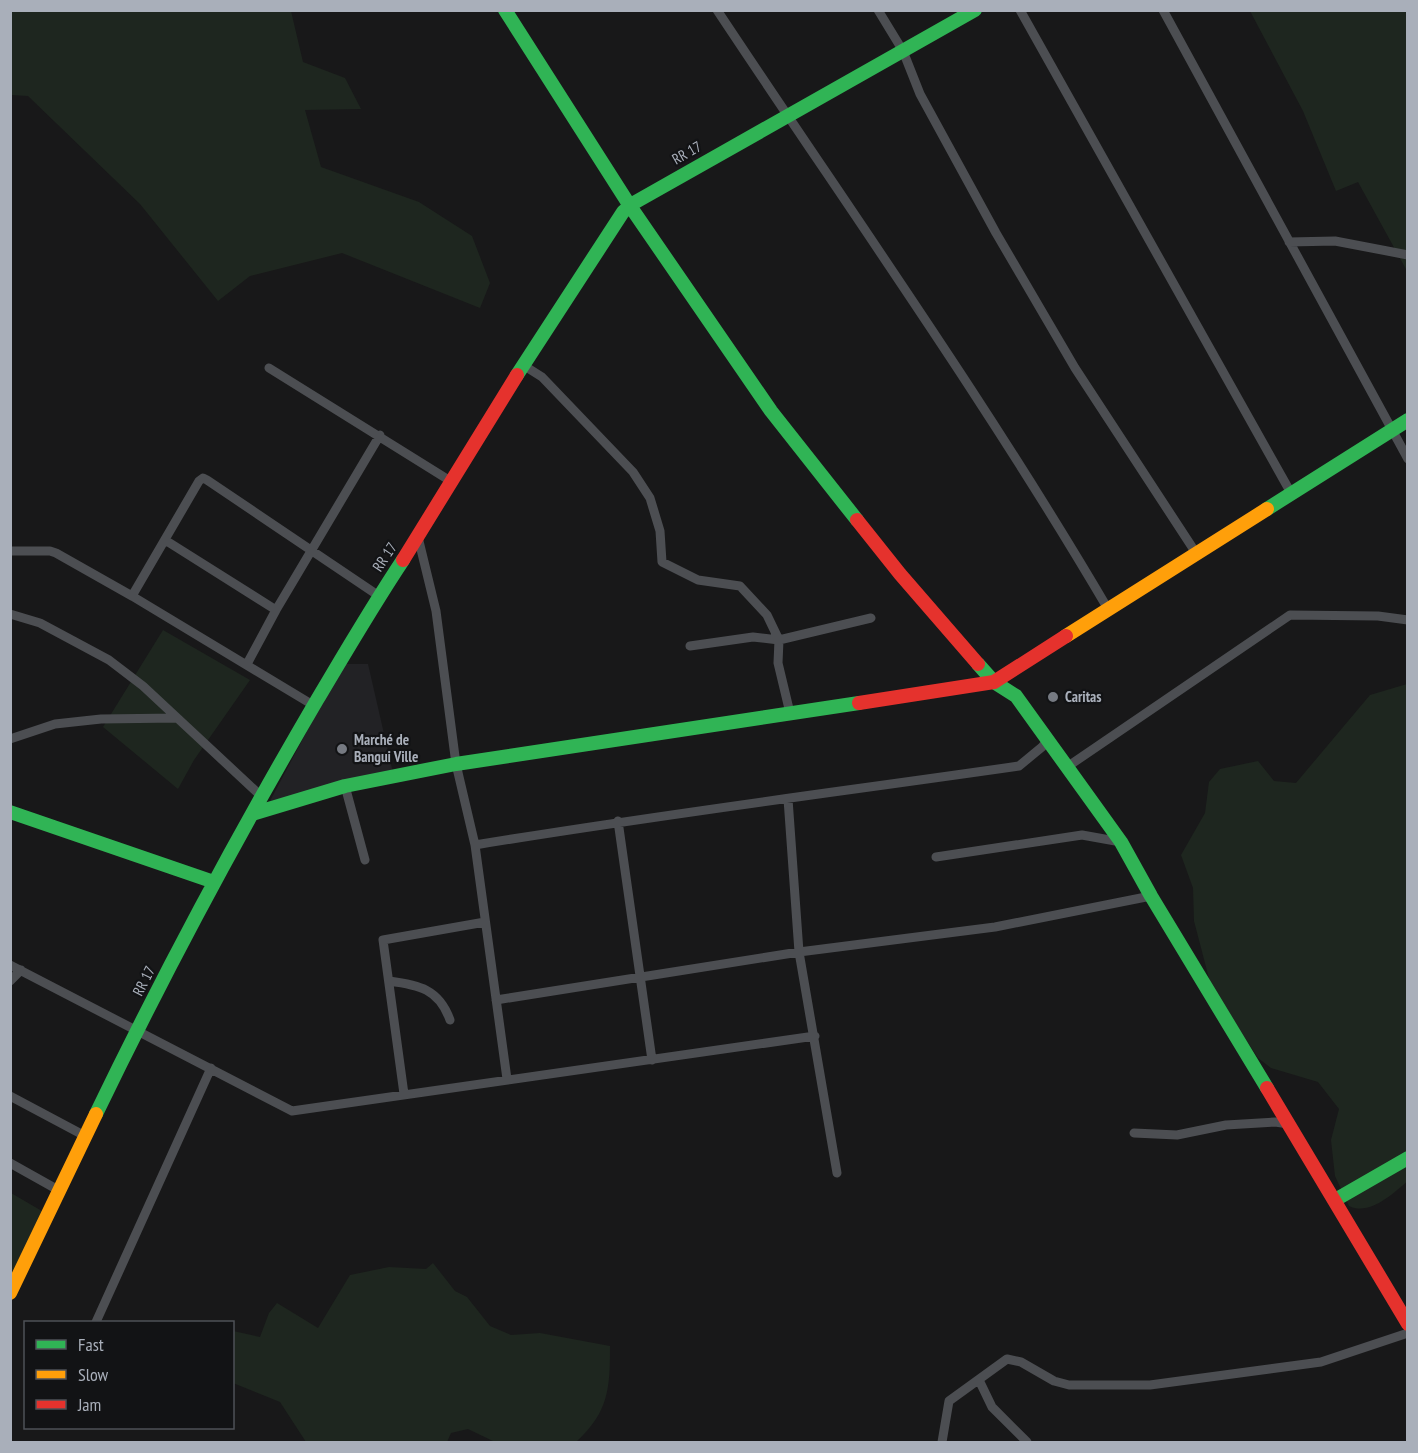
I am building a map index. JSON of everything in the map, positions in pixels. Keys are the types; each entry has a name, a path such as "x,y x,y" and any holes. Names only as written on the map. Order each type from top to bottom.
{"street":[{"path":"505,10 630,206 771,411 900,574 994,682 1016,696 1121,842 1407,1324"},
{"path":"717,10 929,324 1052,514 1108,609"},
{"path":"878,10 903,51 920,94 996,233 1069,359 1196,553"},
{"name":"RR 17","path":"10,1293 138,1030 261,796 379,596 418,537 523,365 623,212 786,115 975,10"},
{"path":"1020,10 1291,493"},
{"path":"1163,10 1407,459"},
{"path":"1289,242 1335,241 1407,255"},
{"path":"523,365 542,377 633,472 650,498 660,531 662,562 698,580 740,586 767,615 779,640 778,663 790,713"},
{"path":"269,368 380,435 452,482"},
{"path":"252,814 345,786 456,764 994,682 1407,420"},
{"path":"247,664 310,551 380,435"},
{"path":"132,596 199,481 203,478 379,596"},
{"path":"418,537 436,611 456,764 476,845 507,1079"},
{"path":"165,540 276,610"},
{"path":"10,551 50,551 132,596 313,705"},
{"path":"10,614 40,623 103,656 143,686 261,796"},
{"path":"1067,767 1290,615 1378,616 1407,620"},
{"path":"690,646 753,637 779,640 871,618"},
{"path":"10,739 61,724 101,719 176,718"},
{"path":"476,845 618,821 788,800 1019,766 1048,740"},
{"path":"345,786 365,860"},
{"path":"788,800 798,952 837,1173"},
{"path":"10,813 214,882"},
{"path":"618,821 652,1060"},
{"path":"936,857 1082,835 1121,842"},
{"path":"496,1000 798,952 995,927 1151,896"},
{"path":"404,1094 383,940 485,922"},
{"path":"10,965 292,1111 814,1036"},
{"path":"10,981 21,970"},
{"path":"389,981 416,985 428,991 444,1005 450,1020"},
{"path":"97,1321 211,1068"},
{"path":"10,1096 87,1137"},
{"path":"1134,1132 1177,1135 1226,1125 1275,1122 1289,1124"},
{"path":"1335,1200 1407,1158"},
{"path":"10,1162 60,1191"},
{"path":"942,1443 949,1401 1007,1359 1021,1362 1054,1381 1069,1385 1150,1386 1321,1362 1407,1333"},
{"path":"979,1380 992,1407 1027,1443"}],"shaded area":[{"path":"11,10 291,11 303,62 345,78 361,109 305,110 321,167 419,202 472,236 490,283 480,308 342,253 250,276 218,301 140,204 28,96 11,95"},
{"path":"1250,11 1407,11 1407,271 1358,182 1336,191 1303,111"},
{"path":"163,630 250,680 194,760 178,789 103,727"},
{"name":"Marché de Bangui Ville","path":"346,664 368,664 393,773 270,801 333,682"},
{"path":"1407,684 1408,1181 1373,1206 1357,1208 1349,1206 1335,1176 1331,1140 1339,1109 1318,1082 1271,1068 1258,1058 1211,986 1194,921 1193,888 1181,855 1205,813 1209,782 1220,769 1258,761 1274,781 1296,783 1370,695"},
{"path":"11,1193 47,1214 11,1284"},
{"path":"433,1263 455,1291 467,1297 490,1326 511,1335 540,1333 610,1346 608,1387 601,1410 587,1431 576,1442 495,1442 468,1429 451,1433 447,1442 306,1442 280,1402 234,1383 234,1331 260,1337 269,1313 277,1303 318,1328 350,1275 389,1267 426,1269"}],"traffic: fast":[{"path":"505,10 630,206 771,411 857,520"},
{"path":"517,375 623,212 632,204 975,10"},
{"path":"1267,509 1408,420"},
{"path":"96,1114 202,905 259,802 338,665 403,560"},
{"path":"978,664 994,682 1016,696 1121,842 1267,1088"},
{"path":"252,814 345,786 456,764 859,703"},
{"path":"10,812 214,882"},
{"path":"1335,1200 1408,1158"}],"traffic: slow":[{"path":"1066,636 1267,509"},
{"path":"10,1293 96,1114"}],"traffic: jam":[{"path":"403,560 517,375"},
{"path":"857,520 900,574 978,664"},
{"path":"859,703 994,682 1066,636"},
{"path":"1267,1088 1408,1324"}],"place":[{"name":"Caritas","path":"1053,697"},
{"name":"Marché de Bangui Ville","path":"342,749"}]}
